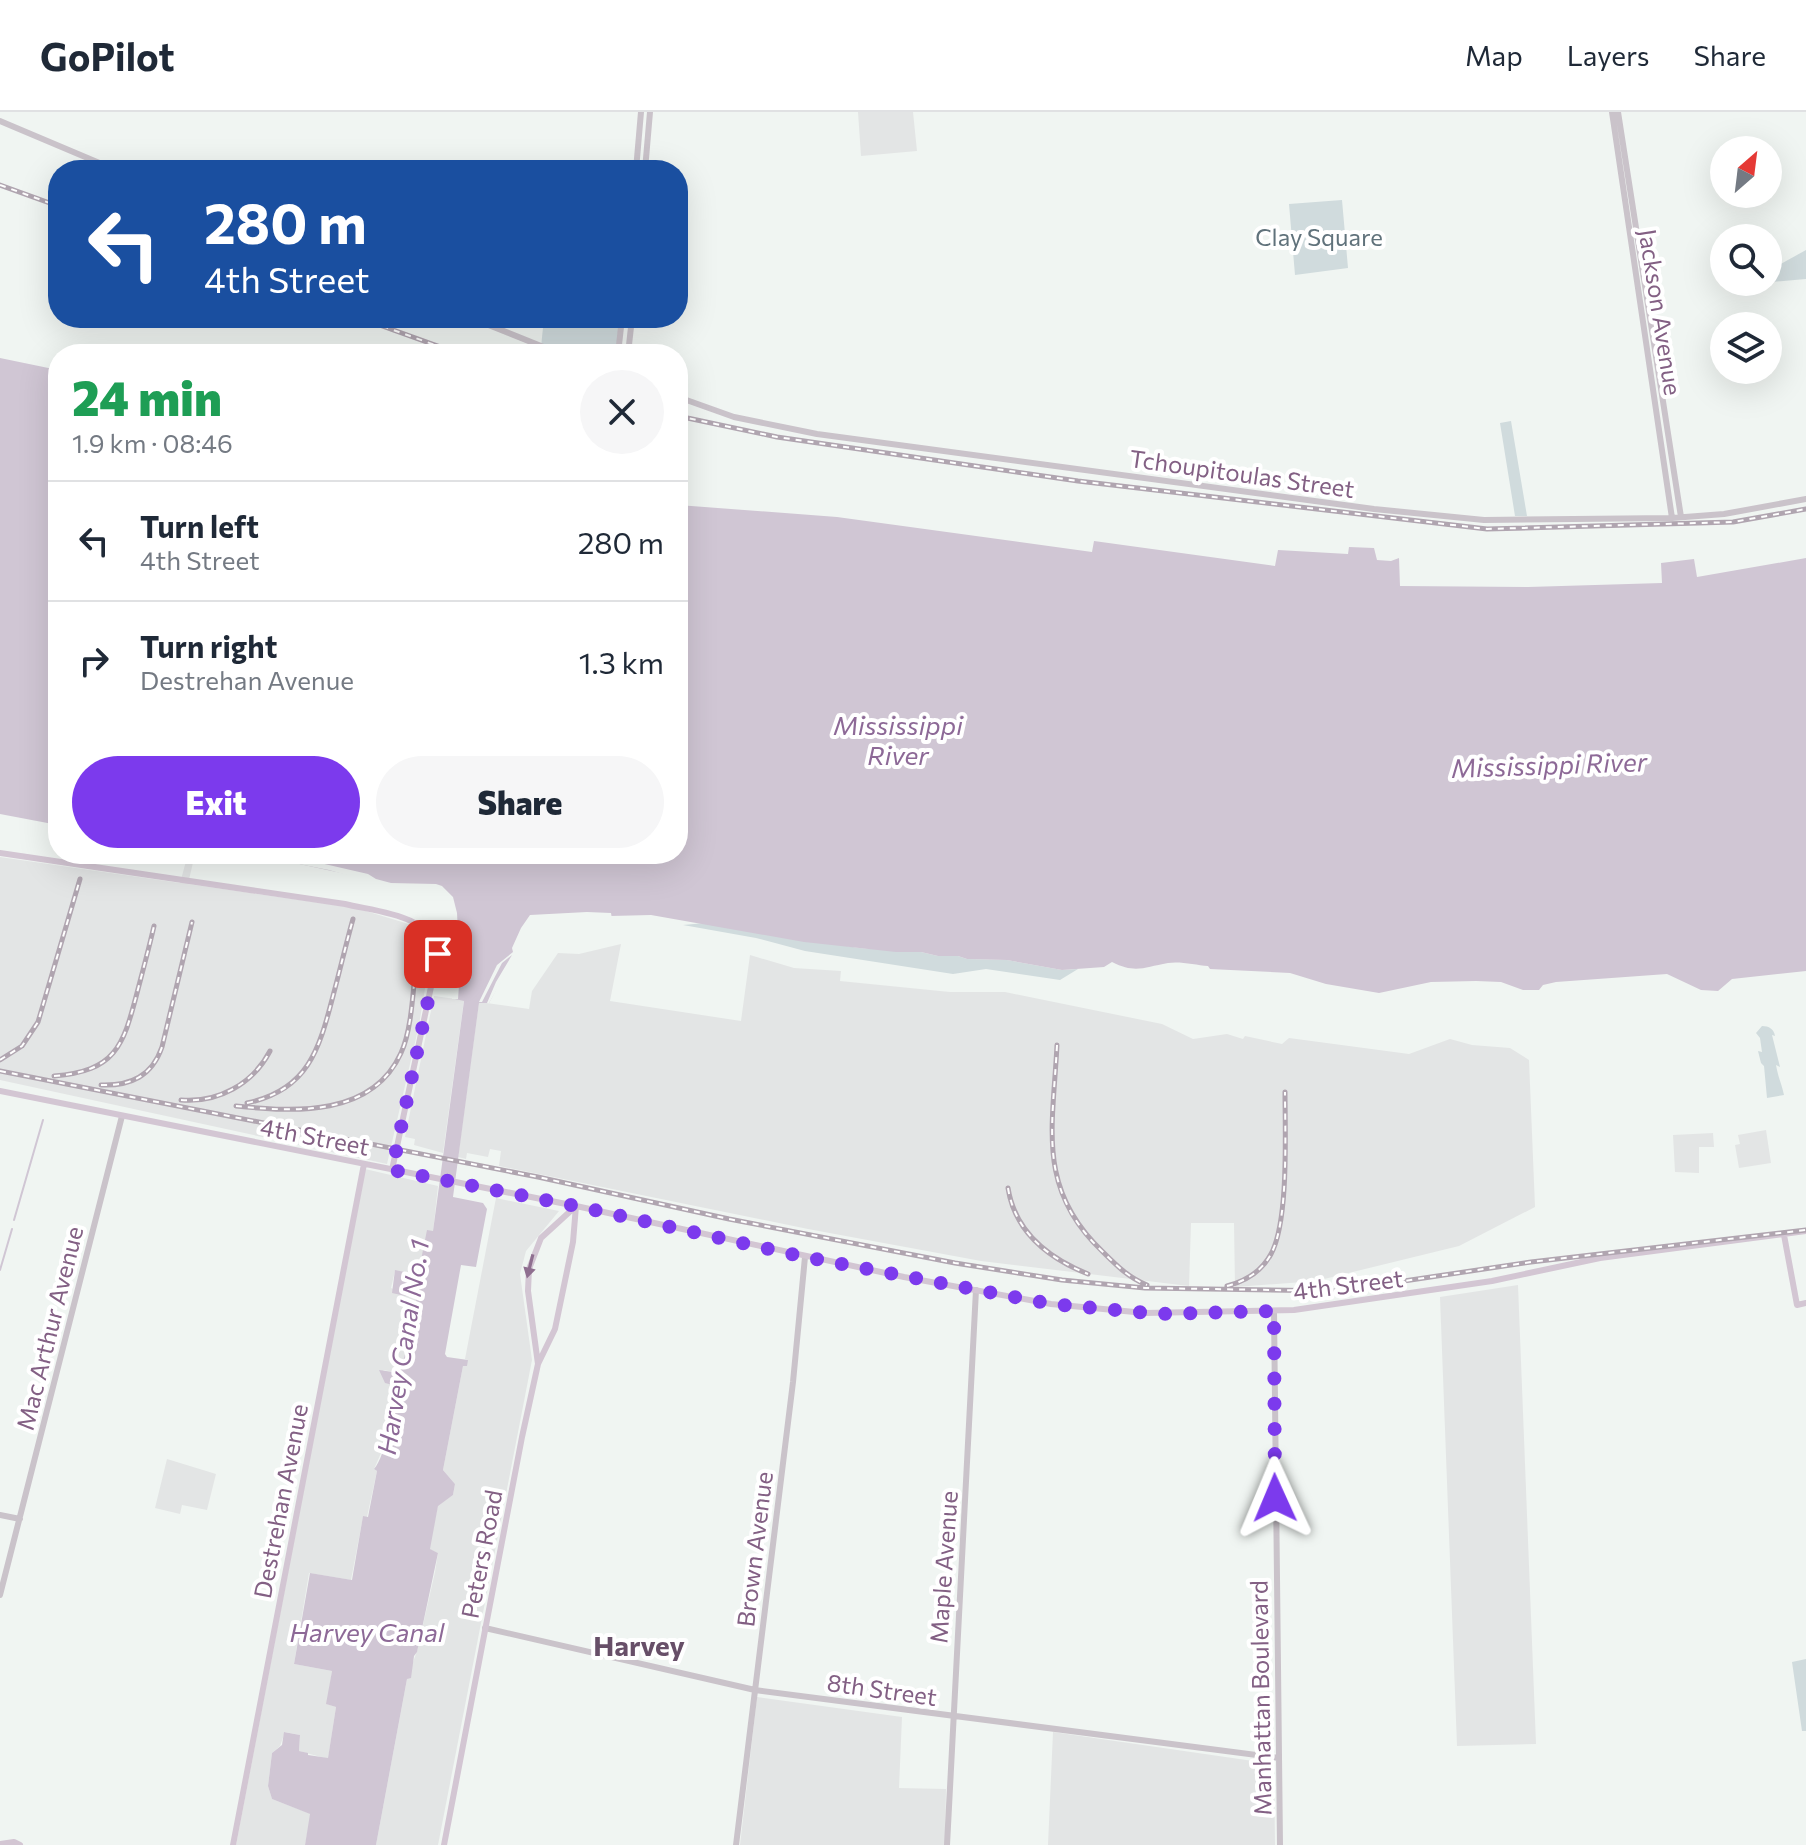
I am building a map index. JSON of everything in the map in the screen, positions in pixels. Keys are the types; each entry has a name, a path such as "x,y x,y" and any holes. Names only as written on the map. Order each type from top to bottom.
{"main road":[{"path":"0,853 48,860"},
{"path":"74,864 345,904 424,927 436,944 438,954 392,1170"},
{"name":"4th Street","path":"0,1091 576,1206 805,1257 1051,1304 1145,1313 1274,1311 1458,1287 1600,1258 1806,1231"},
{"name":"Destrehan Avenue","path":"233,1845 364,1164"},
{"name":"Peters Road","path":"444,1845 538,1364 553,1336 573,1242 576,1206"},
{"name":"Peters Road","path":"538,1364 528,1291 529,1269 541,1238 576,1206"},
{"path":"1784,1235 1797,1305 1806,1303"},
{"path":"0,1842 17,1844"}],"street":[{"path":"637,160 641,112"},
{"path":"646,160 650,112"},
{"name":"Jackson Avenue","path":"1615,112 1681,517"},
{"name":"Jackson Avenue","path":"1615,112 1672,518"},
{"path":"0,121 92,160"},
{"path":"496,328 536,344"},
{"name":"Tchoupitoulas Street","path":"688,401 734,417 817,434 1374,509 1484,520 1672,518 1724,514 1806,499"},
{"name":"Mac Arthur Avenue","path":"0,1595 122,1116"},
{"name":"Brown Avenue","path":"736,1845 805,1257"},
{"name":"Maple Avenue","path":"947,1845 976,1290"},
{"name":"Manhattan Boulevard","path":"1274,1311 1280,1845"},
{"path":"0,1515 20,1519"},
{"name":"8th Street","path":"485,1628 755,1690 1279,1758"},
{"path":"17,1844 28,1845"}],"shaded area":[{"path":"858,112 913,112 917,151 861,156"},
{"path":"0,857 180,883 185,864 193,864 188,884 356,908 412,925 429,938 430,958 419,1025 387,1164 0,1080"},
{"path":"621,944 610,1001 741,1021 750,955 794,968 841,971 840,981 950,992 1005,992 1162,1024 1193,1039 1227,1034 1282,1044 1289,1038 1409,1054 1450,1039 1472,1045 1510,1048 1529,1060 1535,1207 1459,1246 1316,1281 1235,1287 1234,1223 1191,1223 1189,1286 981,1261 808,1229 499,1166 501,1151 490,1149 488,1157 467,1153 466,1159 458,1157 479,1002 529,1009 532,991 558,953 579,954"},
{"path":"434,996 464,1000 443,1153 414,1145 415,1139 405,1137"},
{"path":"1766,1130 1771,1163 1739,1168 1735,1145 1740,1144 1738,1135"},
{"path":"1713,1133 1714,1147 1699,1147 1699,1173 1675,1172 1673,1135"},
{"path":"365,1169 438,1186 433,1232 428,1231 418,1275 395,1271 391,1288 415,1298 418,1305 400,1373 383,1370 397,1385 385,1444 374,1469 377,1471 367,1517 363,1517 351,1580 309,1573 294,1664 332,1671 327,1704 336,1707 328,1759 299,1751 300,1735 285,1732 280,1746 272,1753 268,1786 272,1799 311,1814 305,1845 236,1845"},
{"path":"496,1198 559,1211 526,1251 520,1274 532,1360 438,1845 376,1845 407,1679 417,1651 435,1572 438,1553 429,1549 438,1505 453,1495 455,1484 443,1470 463,1366 468,1360 465,1359"},
{"path":"1518,1285 1536,1744 1457,1746 1440,1297"},
{"path":"167,1459 216,1474 207,1510 182,1505 180,1514 155,1508"},
{"path":"757,1697 902,1717 899,1788 946,1789 945,1845 740,1845"},
{"path":"1053,1732 1274,1764 1275,1845 1048,1845"}],"green space":[{"name":"Clay Square","path":"1342,200 1348,268 1295,275 1289,204"},
{"path":"1806,250 1806,279 1782,281 1782,263"},
{"path":"543,328 621,328 619,344 541,344"},
{"path":"1511,421 1527,516 1515,516 1500,423"},
{"path":"705,923 859,948 1007,960 1062,970 1078,969 1060,980 986,969 953,974 805,951 756,938 683,925"},
{"path":"1762,1026 1771,1028 1775,1036 1772,1035 1780,1067 1776,1065 1784,1095 1767,1098 1764,1066 1758,1051 1762,1052 1760,1038 1756,1033"},
{"path":"1806,1659 1806,1731 1802,1731 1792,1662"}],"water":[{"path":"0,358 48,368 48,823 0,814"},
{"name":"Mississippi River","path":"688,506 837,517 1092,552 1094,541 1275,566 1278,550 1348,554 1349,547 1374,548 1377,560 1399,558 1400,586 1528,587 1662,583 1661,563 1694,559 1697,577 1806,558 1806,971 1732,979 1718,991 1701,990 1667,974 1556,982 1543,985 1539,990 1523,990 1501,982 1431,982 1379,993 1326,984 1290,973 1210,969 1208,966 1183,963 1134,969 1112,962 1104,967 1062,970 1007,960 967,959 804,942 651,915 529,918 513,952 514,957 489,1003 479,1003 453,1197 483,1203 487,1209 476,1267 461,1265 445,1354 468,1360 467,1366 463,1366 443,1470 455,1484 453,1495 438,1506 430,1549 438,1553 411,1678 407,1679 376,1845 305,1845 310,1814 272,1799 268,1786 272,1753 282,1745 284,1732 300,1735 299,1751 328,1758 336,1707 326,1704 332,1671 294,1664 310,1573 352,1580 363,1516 368,1517 377,1471 374,1469 386,1442 397,1386 385,1383 379,1370 400,1373 418,1305 415,1298 392,1293 395,1270 418,1275 427,1230 433,1231 464,1001 455,999 458,972 449,899 432,887 397,885 299,864 688,864"}],"pier":[{"path":"299,864 324,864 391,883 436,884 453,897 457,913 460,972 458,999 452,999 453,935 446,901 431,890 396,889"},
{"path":"611,913 612,919 575,921 542,918 532,921 515,951 516,957 489,1003 496,982 512,955 502,963 482,1002 479,1002 497,965 513,952 521,928 530,915"}],"waterway":[{"path":"14,1220 43,1120"},
{"path":"0,1270 12,1229"}],"railway":[{"path":"0,185 48,202"},
{"path":"388,328 432,344"},
{"path":"688,418 777,437 1078,481 1487,529 1733,522 1806,509"},
{"path":"0,1060 22,1046 38,1022 80,879"},
{"path":"247,1103 284,1088 308,1065 328,1016 353,919"},
{"path":"101,1085 131,1081 146,1072 158,1057 192,922"},
{"path":"54,1076 91,1069 103,1062 121,1042 154,926"},
{"path":"236,1106 283,1109 330,1106 371,1089 388,1074 405,1042 417,955"},
{"path":"1057,1045 1053,1156 1067,1205 1103,1252 1129,1275 1147,1285"},
{"path":"181,1100 208,1098 233,1089 254,1073 270,1051"},
{"path":"0,1071 955,1263 1062,1280 1145,1288 1337,1291 1531,1262 1806,1230"},
{"path":"1227,1286 1258,1270 1271,1254 1277,1239 1285,1175 1285,1092"},
{"path":"1008,1188 1018,1218 1036,1242 1060,1260 1088,1274"}],"district":[{"name":"Harvey","path":"639,1645"}],"route":[{"path":"438,954 392,1170 576,1206 755,1247 1051,1304 1159,1314 1274,1311 1275,1498"}],"water label":[{"name":"Harvey Canal No. 1","path":"402,1347"},
{"name":"Harvey Canal","path":"367,1631"}]}
